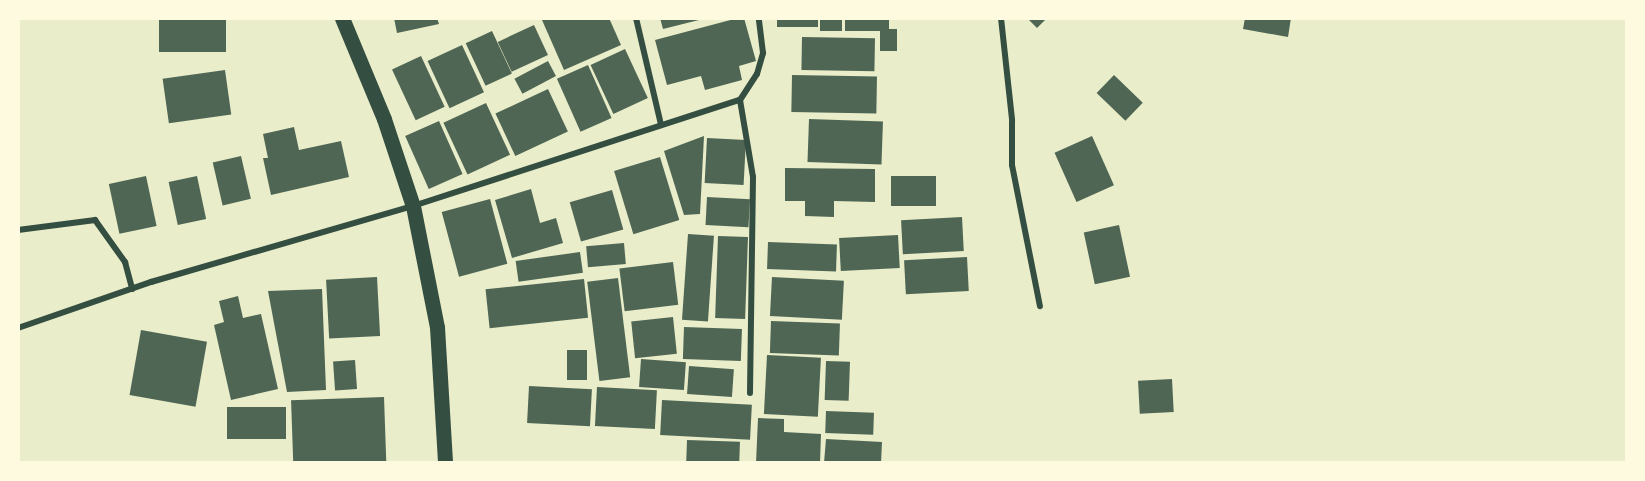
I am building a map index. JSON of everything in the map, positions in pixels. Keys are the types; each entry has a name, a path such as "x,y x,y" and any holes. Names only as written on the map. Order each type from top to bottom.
{"main road":[{"path":"342,18 384,119 413,206 437,327 445,463"}],"street":[{"path":"636,18 661,124"},
{"path":"18,328 132,289 413,206 740,100 757,74 763,53 759,18"},
{"path":"1001,18 1012,120 1012,165 1040,306"},
{"path":"740,100 753,177 750,393"},
{"path":"18,230 94,219 125,262 132,289"}],"building":[{"path":"159,18 226,18 226,52 159,52"},
{"path":"394,18 437,18 439,24 397,33"},
{"path":"609,18 621,45 564,70 542,20"},
{"path":"660,18 703,18 703,19 663,29"},
{"path":"744,18 756,61 739,66 742,80 705,90 701,76 667,85 655,40"},
{"path":"777,18 818,18 818,27 777,27"},
{"path":"820,18 842,18 842,31 820,31"},
{"path":"845,18 889,18 889,29 897,29 897,51 880,51 880,31 845,31"},
{"path":"1027,18 1047,18 1037,28"},
{"path":"1245,18 1291,18 1288,37 1243,29"},
{"path":"534,25 548,55 512,72 498,42"},
{"path":"492,31 512,74 486,86 466,43"},
{"path":"802,37 875,38 874,71 801,70"},
{"path":"462,45 484,92 450,108 428,61"},
{"path":"625,49 648,98 613,114 591,65"},
{"path":"421,56 445,107 416,120 392,70"},
{"path":"548,61 556,76 522,94 514,79"},
{"path":"588,65 612,118 581,132 557,79"},
{"path":"225,70 231,115 169,123 163,79"},
{"path":"792,75 877,76 876,113 791,112"},
{"path":"1114,75 1143,103 1125,121 1097,93"},
{"path":"548,89 568,132 515,156 495,114"},
{"path":"486,103 510,155 467,175 443,123"},
{"path":"809,119 883,122 881,165 807,162"},
{"path":"439,121 463,174 429,189 405,136"},
{"path":"294,127 299,150 341,141 349,177 271,195 263,158 268,158 263,134"},
{"path":"704,136 700,214 684,215 664,151"},
{"path":"1092,136 1114,185 1077,202 1055,153"},
{"path":"707,138 746,140 744,185 705,183"},
{"path":"241,156 251,199 223,205 213,163"},
{"path":"660,157 679,220 633,234 614,171"},
{"path":"785,168 875,169 875,202 834,201 834,217 805,216 805,201 785,201"},
{"path":"146,176 157,226 119,234 109,184"},
{"path":"197,176 206,219 178,225 169,182"},
{"path":"891,176 936,176 936,206 891,206"},
{"path":"531,189 540,223 556,218 563,243 512,258 495,200"},
{"path":"612,190 623,229 581,242 570,202"},
{"path":"707,197 750,199 748,227 706,225"},
{"path":"490,199 507,264 459,277 442,212"},
{"path":"962,217 964,251 903,254 901,220"},
{"path":"1119,225 1130,277 1095,284 1084,232"},
{"path":"688,234 714,236 708,322 682,320"},
{"path":"898,235 900,268 841,271 839,238"},
{"path":"718,236 748,237 745,319 715,318"},
{"path":"768,242 837,244 836,271 767,269"},
{"path":"624,243 626,264 588,267 586,246"},
{"path":"580,252 583,273 519,282 516,261"},
{"path":"967,257 969,291 906,294 904,260"},
{"path":"673,262 678,305 625,311 619,269"},
{"path":"377,277 380,336 329,339 326,280"},
{"path":"772,277 844,281 842,320 770,316"},
{"path":"618,278 630,377 599,381 587,282"},
{"path":"584,279 588,318 490,328 486,289"},
{"path":"322,289 326,390 287,392 268,291"},
{"path":"238,296 243,318 261,314 278,389 231,400 214,325 224,322 219,301"},
{"path":"673,317 677,354 635,358 631,321"},
{"path":"771,321 840,323 839,355 770,353"},
{"path":"684,327 742,329 741,361 683,359"},
{"path":"141,330 207,342 196,407 130,395"},
{"path":"567,350 587,350 587,380 567,380"},
{"path":"767,355 821,358 818,417 764,414"},
{"path":"641,359 686,362 684,390 639,387"},
{"path":"355,360 357,389 335,390 333,362"},
{"path":"826,361 850,362 849,401 825,400"},
{"path":"689,366 734,369 732,397 687,394"},
{"path":"1172,379 1174,412 1140,414 1138,381"},
{"path":"529,386 592,389 590,426 527,423"},
{"path":"597,387 657,390 655,429 595,426"},
{"path":"384,397 386,463 293,463 291,400"},
{"path":"662,400 752,405 750,440 660,435"},
{"path":"227,407 286,407 286,439 227,439"},
{"path":"826,411 874,413 873,435 825,433"},
{"path":"758,418 784,419 784,432 821,434 820,463 756,463"},
{"path":"826,439 882,442 881,463 824,463"},
{"path":"687,440 740,442 739,463 686,463"}]}
